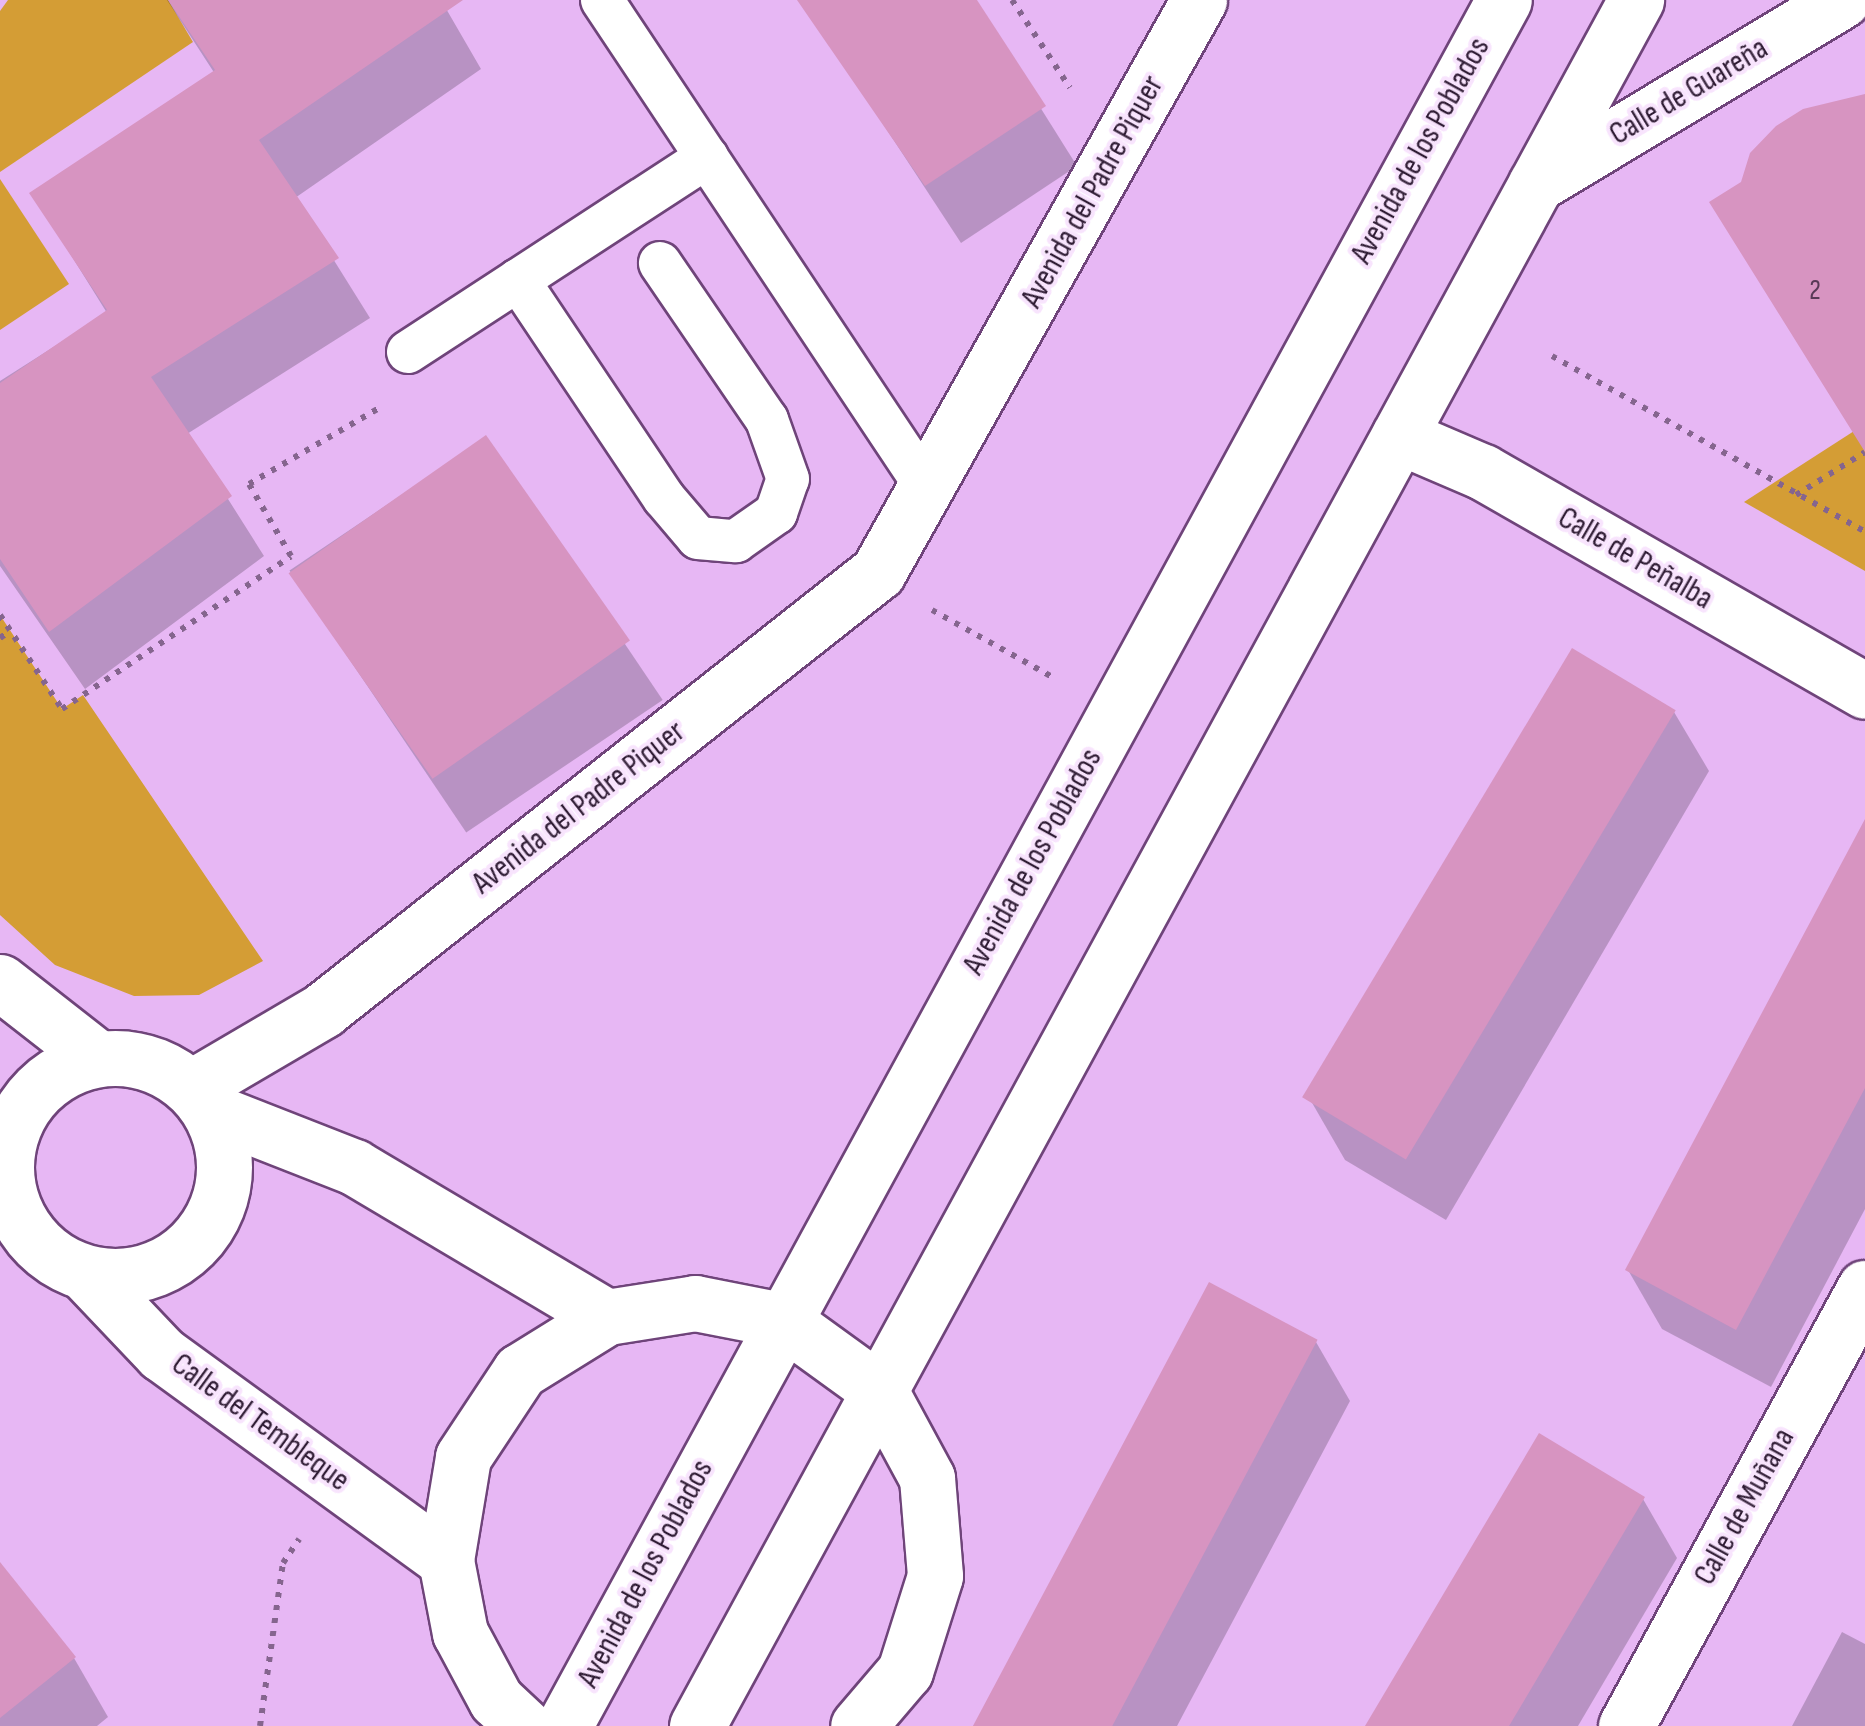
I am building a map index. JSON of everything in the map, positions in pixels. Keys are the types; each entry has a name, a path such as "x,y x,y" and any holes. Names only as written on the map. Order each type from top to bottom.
{"street":[{"name":"Avenida del Padre Piquer","path":"202,1099 323,1010 878,572 928,490 1199,0"},
{"path":"697,1726 1636,0"},
{"name":"Calle de Guareña","path":"1536,184 1842,0"},
{"name":"Avenida de los Poblados","path":"564,1726 1499,3"},
{"name":"Calle de Peñalba","path":"1399,436 1483,472 1865,691"},
{"path":"0,982 96,1057"},
{"path":"202,1099 226,1174 202,1235 150,1273 86,1274 18,1256 3,1139 37,1087 96,1057 148,1060 202,1099 354,1167 608,1317"},
{"name":"Calle del Tembleque","path":"86,1274 162,1354 341,1480 446,1560"},
{"name":"Calle de Muñana","path":"1626,1726 1865,1288"},
{"path":"524,1726 496,1700 460,1633 446,1560 463,1457 520,1371 608,1317 694,1303 782,1320 880,1392 927,1478 935,1576 905,1671 858,1726"}],"lane":[{"path":"602,0 928,490"},
{"path":"408,352 706,157"},
{"path":"518,280 664,498 698,538 736,540 776,513 788,479 767,420 660,263"}],"path":[{"path":"1012,0 1076,98"},
{"path":"0,614 62,709 291,556 249,484 394,399 408,352"},
{"path":"1552,356 1865,532"},
{"path":"1796,494 1865,452"},
{"path":"925,606 1057,680"},
{"path":"0,638 10,631"},
{"path":"260,1726 283,1563 341,1480"}],"shaded area":[{"path":"8,0 168,0 193,42 0,172 0,11"},
{"path":"0,179 69,284 0,330"},
{"path":"1865,424 1865,571 1744,502"},
{"path":"0,615 62,709 83,695 263,961 199,995 134,996 55,965 0,915"}],"building":[{"path":"168,0 463,0 259,140 339,258 151,377 232,496 49,632 0,559 0,383 107,310 29,193 215,70"},
{"path":"797,0 977,0 1046,106 925,186"},
{"path":"1865,94 1865,452 1709,202 1741,182 1750,153 1776,126 1803,109"},
{"path":"486,435 630,641 433,779 289,573"},
{"path":"1572,648 1676,710 1406,1159 1302,1097"},
{"path":"1865,819 1865,1088 1736,1330 1625,1270"},
{"path":"1209,1282 1318,1340 1112,1726 973,1726"},
{"path":"1539,1433 1645,1497 1509,1726 1365,1726"},
{"path":"0,1562 76,1657 0,1718"}]}
